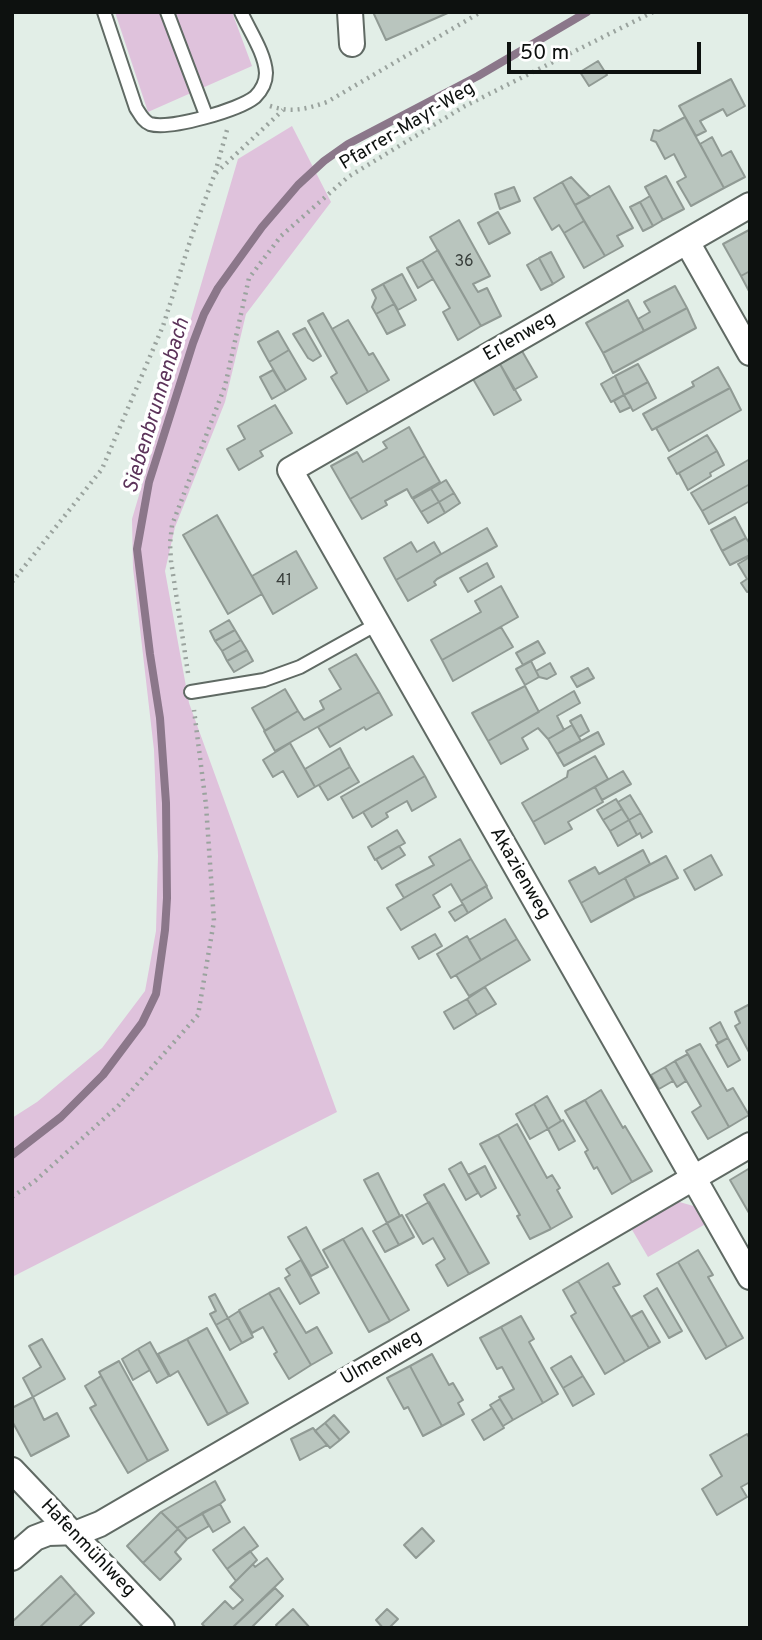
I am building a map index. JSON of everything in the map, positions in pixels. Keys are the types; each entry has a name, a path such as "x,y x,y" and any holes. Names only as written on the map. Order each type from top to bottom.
{"street":[{"path":"351,12 352,44"},
{"name":"Erlenweg","path":"290,470 750,205"},
{"path":"687,242 750,353"},
{"name":"Akazienweg","path":"290,470 750,1277"},
{"name":"Ulmenweg","path":"12,1558 35,1538 48,1533 71,1533 100,1524 750,1145"},
{"name":"Hafenmühlweg","path":"12,1470 162,1628"}],"lane":[{"path":"104,12 136,108 143,120 152,124 169,125 232,108 251,99 264,85 266,74 263,60 241,12"},
{"path":"167,12 206,115"},
{"path":"191,692 264,680 300,667 377,624"}],"path":[{"path":"251,99 283,110 306,110 327,102 481,12"},
{"name":"Pfarrer-Mayr-Weg","path":"12,1197 35,1181 118,1106 198,1015 214,921 206,805 170,544 172,525 225,386 249,278 281,236 348,177 465,106 653,12"},
{"path":"12,582 102,469 163,326 215,173 232,108"},
{"path":"215,173 283,110"}],"shaded area":[{"path":"115,12 232,12 252,66 148,112"},
{"path":"292,126 331,202 246,314 225,402 175,527 165,571 189,703 337,1112 12,1277 12,1118 37,1102 102,1048 145,991 156,931 158,856 154,750 133,568 132,519 238,159"},
{"path":"676,1201 697,1207 709,1222 648,1257 631,1228"}],"building":[{"path":"373,12 450,12 386,40"},
{"path":"598,61 607,75 589,86 580,72"},
{"path":"731,79 745,106 727,116 723,109 700,121 706,131 696,136 679,106"},
{"path":"685,117 724,188 691,206 677,182 686,177 674,154 665,159 656,142 651,140 654,130 659,131"},
{"path":"712,137 722,156 731,151 745,177 724,188 700,144"},
{"path":"666,176 684,209 663,220 645,187"},
{"path":"571,177 590,197 575,205 562,182"},
{"path":"562,182 584,221 564,233 559,225 552,230 534,198"},
{"path":"609,186 633,228 617,236 623,246 605,256 575,205"},
{"path":"514,187 520,201 500,209 495,194"},
{"path":"650,196 663,220 653,226 640,202"},
{"path":"640,202 653,226 643,231 630,207"},
{"path":"498,212 510,233 489,244 478,223"},
{"path":"459,220 490,276 473,284 478,292 487,288 501,316 481,326 430,237"},
{"path":"584,221 605,256 584,268 564,233"},
{"path":"749,230 750,271 741,276 723,244"},
{"path":"438,250 481,326 458,340 443,312 450,308 422,260"},
{"path":"551,252 564,277 553,284 539,258"},
{"path":"539,258 553,284 541,290 527,265"},
{"path":"422,260 433,279 418,288 407,268"},
{"path":"750,271 750,293 741,276"},
{"path":"402,274 416,300 398,310 383,284"},
{"path":"383,284 394,304 376,314 372,307 376,298 372,290"},
{"path":"675,286 687,308 644,331 638,319 650,312 644,302"},
{"path":"628,300 644,331 603,353 586,323"},
{"path":"394,304 405,325 387,334 376,314"},
{"path":"687,308 696,328 613,373 603,353"},
{"path":"323,313 368,392 347,404 331,377 337,373 308,321"},
{"path":"348,320 369,355 373,353 389,380 368,392 332,329"},
{"path":"305,328 321,356 313,361 308,358 293,334"},
{"path":"278,331 289,350 269,362 258,342"},
{"path":"289,350 306,379 286,391 269,362"},
{"path":"522,351 537,377 514,390 500,364"},
{"path":"500,364 521,400 494,415 473,379"},
{"path":"638,364 648,382 624,395 615,376"},
{"path":"718,367 730,388 652,430 643,414 694,386 692,382"},
{"path":"273,370 286,391 272,399 260,377"},
{"path":"615,376 624,395 611,402 601,384"},
{"path":"648,382 656,398 633,411 624,395"},
{"path":"730,388 741,410 669,451 656,428"},
{"path":"624,395 631,407 620,412 614,401"},
{"path":"275,405 292,433 260,451 263,456 239,470 227,449 245,439 238,426"},
{"path":"409,427 425,456 350,499 331,466 357,452 363,462 387,448 383,442"},
{"path":"707,435 717,451 677,474 668,458"},
{"path":"717,451 724,465 688,490 679,473"},
{"path":"425,456 440,482 412,498 407,489 385,501 387,505 362,519 350,499"},
{"path":"750,459 750,484 702,511 691,493"},
{"path":"446,480 454,493 439,502 431,489"},
{"path":"750,484 750,501 709,524 702,511"},
{"path":"431,489 439,502 421,512 413,499"},
{"path":"454,493 460,503 445,513 439,502"},
{"path":"439,502 445,513 428,523 421,512"},
{"path":"217,515 262,594 228,614 183,535"},
{"path":"735,517 746,538 722,551 711,530"},
{"path":"487,528 497,546 437,579 434,582 436,585 408,601 396,580"},
{"path":"746,538 750,544 750,555 730,565 722,551"},
{"path":"411,542 417,552 434,542 441,554 396,580 384,558"},
{"path":"296,551 317,588 273,614 252,576"},
{"path":"750,557 750,591 747,592 741,583 747,579 738,564"},
{"path":"487,563 494,577 468,592 460,578"},
{"path":"501,586 518,617 442,660 431,640 481,612 475,601"},
{"path":"229,620 235,630 215,641 210,631"},
{"path":"501,627 513,647 453,681 442,660"},
{"path":"235,630 241,640 222,651 215,641"},
{"path":"241,640 247,650 227,661 222,651"},
{"path":"538,641 545,653 523,665 516,653"},
{"path":"247,650 253,661 234,672 227,661"},
{"path":"356,654 379,692 275,751 264,731 298,711 304,720 324,709 320,701 341,689 329,669"},
{"path":"531,661 539,677 525,685 516,669"},
{"path":"550,663 556,674 547,679 539,677 536,671"},
{"path":"588,668 594,678 577,687 571,677"},
{"path":"525,686 539,712 488,741 472,713"},
{"path":"285,689 298,711 265,731 252,708"},
{"path":"574,691 580,703 557,716 564,730 548,739 538,728 522,738 528,749 501,764 488,741"},
{"path":"379,692 392,715 366,730 364,727 330,747 318,727"},
{"path":"581,715 589,731 579,737 570,721"},
{"path":"572,725 581,741 557,754 548,739"},
{"path":"598,732 604,744 564,766 557,754"},
{"path":"290,743 315,787 298,797 283,771 273,777 263,760"},
{"path":"340,748 350,767 315,787 305,769"},
{"path":"413,756 425,776 353,818 341,797"},
{"path":"595,756 608,779 533,822 522,803 567,777 568,771"},
{"path":"350,767 359,782 328,800 319,785"},
{"path":"623,771 631,784 602,800 595,787"},
{"path":"425,776 436,797 412,811 407,801 386,813 388,817 372,827 363,812"},
{"path":"595,787 603,802 568,822 572,829 545,844 533,822"},
{"path":"630,795 641,813 629,820 618,802"},
{"path":"616,799 622,809 603,820 597,810"},
{"path":"622,809 629,820 610,831 603,820"},
{"path":"641,813 652,832 642,838 640,833 637,835 629,820"},
{"path":"629,820 637,835 618,846 610,831"},
{"path":"397,830 405,843 375,860 368,847"},
{"path":"460,839 471,859 404,898 396,885 434,865 429,857"},
{"path":"399,846 405,855 382,869 376,859"},
{"path":"643,850 650,864 581,903 569,881 595,867 599,874"},
{"path":"711,855 722,875 695,890 684,870"},
{"path":"666,856 678,878 635,898 625,878"},
{"path":"471,859 487,886 461,901 451,884 433,895 440,907 401,930 387,908"},
{"path":"625,878 635,898 591,922 581,903"},
{"path":"486,886 492,898 468,913 461,901"},
{"path":"463,904 468,913 455,921 449,912"},
{"path":"505,919 517,939 481,960 469,940"},
{"path":"435,934 442,946 419,959 412,947"},
{"path":"467,936 481,960 451,978 437,954"},
{"path":"517,939 530,960 469,996 456,975"},
{"path":"485,987 496,1004 477,1015 467,999"},
{"path":"467,999 477,1015 454,1029 444,1012"},
{"path":"750,1004 750,1054 735,1026 740,1023 735,1012"},
{"path":"720,1022 728,1038 718,1043 710,1028"},
{"path":"728,1038 740,1060 728,1067 716,1045"},
{"path":"700,1044 727,1091 733,1088 749,1115 729,1127 686,1051"},
{"path":"688,1054 729,1127 708,1139 692,1112 701,1106 675,1061"},
{"path":"675,1061 686,1081 677,1087 665,1067"},
{"path":"665,1067 673,1081 659,1089 651,1075"},
{"path":"601,1090 652,1171 632,1182 585,1100"},
{"path":"547,1096 561,1121 548,1129 534,1104"},
{"path":"585,1100 632,1182 612,1194 597,1167 594,1169 585,1152 588,1150 565,1111"},
{"path":"534,1104 548,1129 530,1139 516,1114"},
{"path":"563,1120 575,1141 559,1150 548,1129"},
{"path":"517,1124 547,1178 552,1175 560,1188 557,1190 572,1217 551,1229 498,1135"},
{"path":"498,1135 551,1229 530,1239 517,1216 520,1215 480,1144"},
{"path":"461,1162 478,1193 466,1200 449,1169"},
{"path":"485,1166 496,1188 481,1197 468,1175"},
{"path":"750,1168 750,1212 749,1213 730,1180"},
{"path":"378,1173 400,1216 387,1223 364,1180"},
{"path":"444,1184 489,1263 469,1274 424,1195"},
{"path":"429,1202 469,1274 448,1286 436,1265 445,1259 433,1238 423,1244 406,1215"},
{"path":"402,1215 414,1237 399,1245 387,1223"},
{"path":"387,1223 399,1245 385,1252 373,1231"},
{"path":"306,1227 328,1267 311,1276 288,1237"},
{"path":"362,1228 409,1310 390,1321 343,1239"},
{"path":"343,1239 390,1321 369,1332 323,1250"},
{"path":"698,1250 713,1275 708,1277 743,1338 727,1347 678,1262"},
{"path":"301,1260 319,1293 300,1304 285,1278 290,1275 286,1269"},
{"path":"678,1262 727,1347 706,1359 657,1274"},
{"path":"608,1263 620,1284 613,1287 649,1348 625,1362 578,1281"},
{"path":"578,1281 625,1362 605,1374 571,1316 576,1313 563,1290"},
{"path":"279,1288 306,1333 317,1327 332,1353 311,1365 269,1293"},
{"path":"657,1288 682,1331 669,1338 644,1296"},
{"path":"269,1293 311,1365 289,1379 274,1354 277,1352 263,1327 252,1333 239,1310"},
{"path":"215,1294 228,1318 216,1325 210,1314 216,1311 209,1297"},
{"path":"239,1311 253,1337 242,1343 228,1318"},
{"path":"642,1311 660,1342 649,1348 631,1317"},
{"path":"521,1316 534,1339 529,1342 558,1394 543,1403 501,1327"},
{"path":"228,1318 242,1343 230,1350 216,1325"},
{"path":"501,1327 543,1403 513,1420 499,1397 514,1389 502,1367 497,1369 480,1338"},
{"path":"207,1328 248,1403 228,1414 187,1339"},
{"path":"42,1339 65,1379 33,1397 23,1378 41,1367 29,1346"},
{"path":"187,1339 228,1414 208,1425 178,1371 170,1376 158,1354"},
{"path":"150,1342 169,1376 157,1383 138,1349"},
{"path":"138,1349 150,1370 133,1380 122,1359"},
{"path":"432,1354 449,1385 453,1383 463,1400 458,1403 464,1414 442,1426 410,1366"},
{"path":"571,1356 583,1376 563,1388 551,1368"},
{"path":"119,1361 168,1450 148,1461 99,1372"},
{"path":"410,1366 442,1426 423,1436 408,1407 404,1409 387,1378"},
{"path":"101,1376 148,1461 128,1473 90,1408 96,1405 85,1386"},
{"path":"583,1376 594,1394 573,1406 563,1388"},
{"path":"33,1397 44,1420 57,1413 69,1436 31,1456 12,1421 12,1408"},
{"path":"500,1399 513,1420 503,1426 490,1405"},
{"path":"492,1408 504,1428 484,1440 472,1420"},
{"path":"334,1415 349,1432 340,1440 325,1423"},
{"path":"325,1423 340,1440 330,1448 315,1431"},
{"path":"313,1428 327,1445 300,1460 291,1439"},
{"path":"747,1434 750,1439 750,1482 741,1487 747,1497 717,1515 702,1489 722,1476 710,1455"},
{"path":"215,1481 225,1500 220,1504 177,1528 161,1512"},
{"path":"220,1504 230,1522 213,1532 202,1513"},
{"path":"161,1512 178,1529 143,1563 127,1546"},
{"path":"202,1513 209,1526 187,1539 177,1528"},
{"path":"244,1527 258,1546 227,1569 213,1550"},
{"path":"422,1528 434,1541 416,1558 404,1545"},
{"path":"178,1529 187,1539 175,1552 181,1559 160,1580 143,1563"},
{"path":"250,1551 257,1560 236,1581 227,1569"},
{"path":"267,1558 283,1579 232,1628 206,1628 202,1624 225,1601 233,1609 243,1600 230,1587 253,1564 255,1567"},
{"path":"61,1576 76,1593 39,1628 12,1628 12,1622"},
{"path":"275,1588 283,1596 251,1628 232,1628"},
{"path":"76,1593 94,1613 78,1628 39,1628"},
{"path":"293,1609 310,1628 278,1628 276,1625"},
{"path":"387,1609 398,1619 389,1628 383,1628 376,1620"}],"waterway":[{"name":"Siebenbrunnenbach","path":"12,1155 61,1117 103,1075 142,1023 156,994 167,898 166,803 160,718 137,549 149,482 204,314 218,288 262,227 298,185 324,161 348,144 478,76 587,12"}]}
